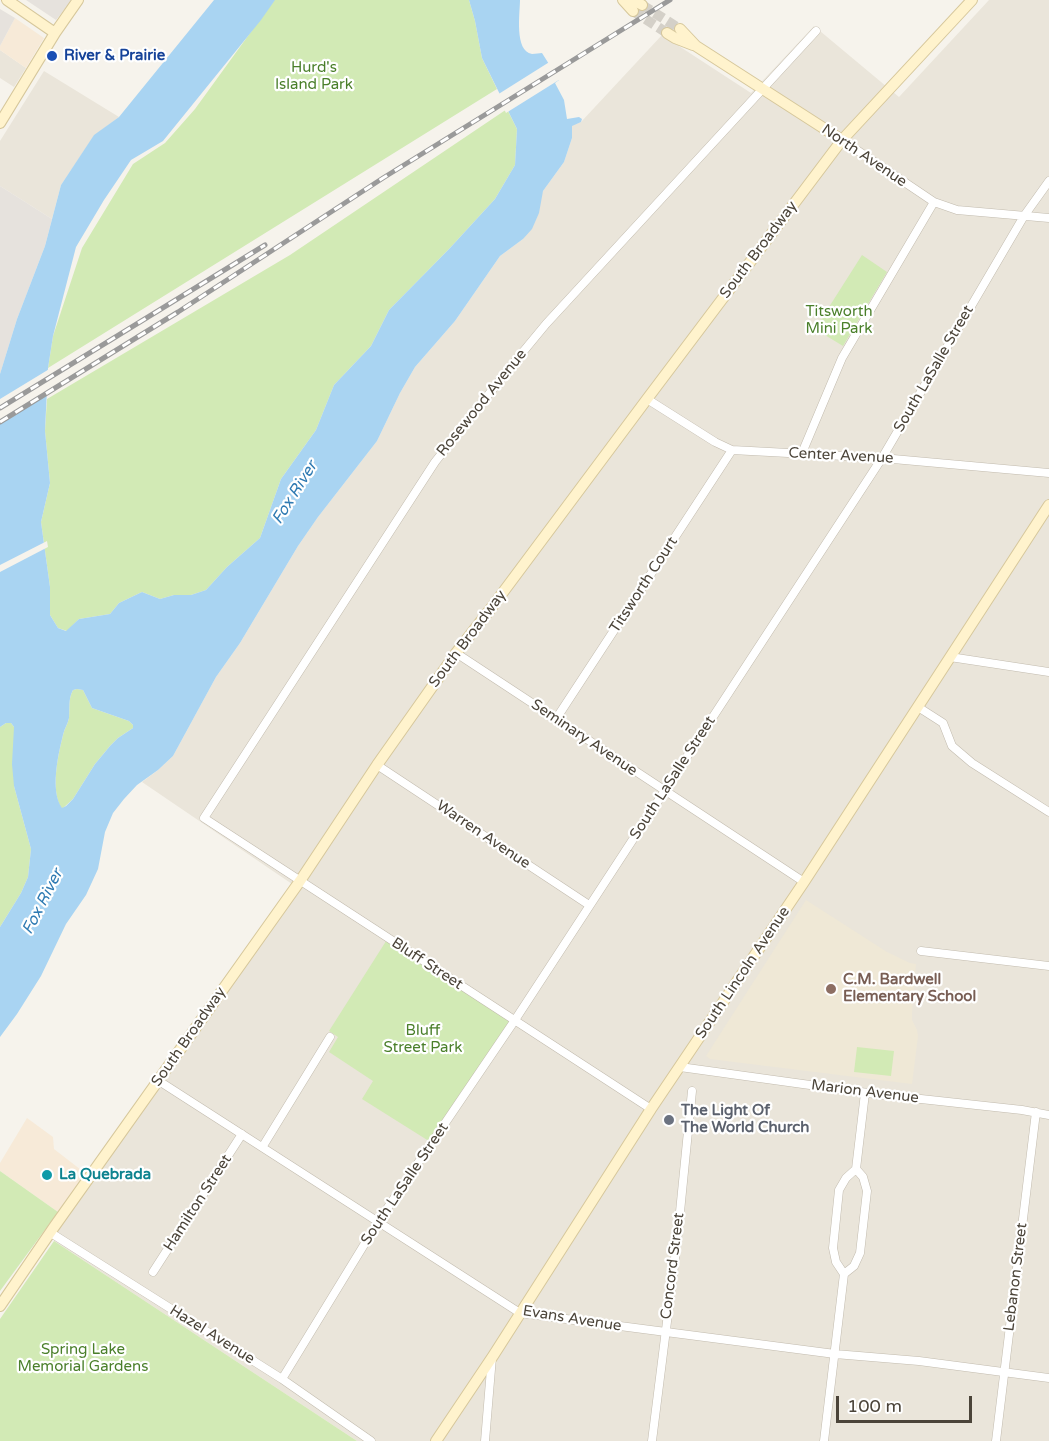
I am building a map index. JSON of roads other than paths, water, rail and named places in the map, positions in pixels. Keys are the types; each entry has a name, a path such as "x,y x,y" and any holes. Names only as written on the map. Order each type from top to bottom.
{"street":[{"path":"7,0 55,33"},
{"path":"0,123 78,0"},
{"path":"623,0 636,5"},
{"name":"South Broadway","path":"0,1306 300,881 377,765 456,653 842,140 972,0"},
{"name":"North Avenue","path":"680,29 696,46"},
{"name":"Rosewood Avenue","path":"204,818 435,462 546,324 816,31"},
{"name":"North Avenue","path":"668,33 696,46 934,202 957,210 1049,218"},
{"name":"South LaSalle Street","path":"282,1378 378,1222 515,1020 882,458 1024,216 1049,181"},
{"path":"802,453 842,357 934,202"},
{"name":"Center Avenue","path":"647,399 715,442 732,450 882,458 1049,473"},
{"name":"Titsworth Court","path":"556,719 732,450"},
{"name":"South Lincoln Avenue","path":"436,1441 651,1109 804,882 1049,505"},
{"name":"Seminary Avenue","path":"456,653 804,882"},
{"path":"951,657 1049,672"},
{"path":"918,706 943,723 951,746 972,763 1049,812"},
{"name":"Warren Avenue","path":"377,765 589,905"},
{"name":"Bluff Street","path":"204,818 651,1109"},
{"path":"921,951 1049,966"},
{"path":"263,1146 330,1037"},
{"name":"Marion Avenue","path":"680,1067 865,1093 1049,1114"},
{"name":"Evans Avenue","path":"159,1080 520,1312 835,1354 918,1361 1049,1378"},
{"name":"Concord Street","path":"652,1441 692,1091"},
{"path":"824,1441 844,1274 836,1262 833,1248 839,1190 846,1178 856,1169 865,1093"},
{"name":"Lebanon Street","path":"996,1441 1036,1112"},
{"name":"Hamilton Street","path":"153,1272 242,1134"},
{"path":"844,1274 855,1266 860,1253 867,1191 863,1177 856,1169"},
{"name":"Hazel Avenue","path":"51,1233 282,1378 371,1441"},
{"path":"486,1441 493,1356"}],"water":[{"name":"Fox River","path":"214,0 275,0 163,141 131,160 76,247 53,336 48,368 45,431 50,483 41,522 50,587 50,615 58,628 66,631 79,619 110,614 119,603 142,592 160,599 174,595 191,595 206,590 227,567 260,538 281,479 316,430 334,385 371,346 389,310 495,199 515,165 517,129 482,58 469,0 520,0 519,31 523,46 532,54 542,53 559,80 555,83 564,100 567,119 579,117 582,119 581,122 572,126 572,138 564,162 543,191 539,213 532,229 523,239 500,256 455,321 415,367 377,441 298,546 240,643 216,677 173,756 137,785 113,813 105,832 98,869 86,895 66,924 41,976 0,1037 0,927 28,877 31,849 14,786 12,764 14,727 11,723 6,723 0,727 0,374 17,319 45,246 61,185 94,135 119,117","holes":["73,690 83,690 92,708 129,721 133,728 110,746 95,764 73,799 62,808 56,792 59,752 69,718 71,693"]}],"tunnel":[{"path":"642,5 680,29"},
{"path":"633,11 667,33"}],"railway":[{"path":"0,422 178,312 383,178 670,0"},
{"path":"0,408 265,245"}],"place":[{"name":"River & Prairie","path":"52,56"},
{"name":"C.M. Bardwell Elementary School","path":"831,989"},
{"name":"The Light Of The World Church","path":"669,1120"},
{"name":"La Quebrada","path":"47,1175"}],"park label":[{"name":"Hurd's Island Park","path":"314,76"},
{"name":"Titsworth Mini Park","path":"839,320"},
{"name":"Bluff Street Park","path":"423,1040"},
{"name":"Spring Lake Memorial Gardens","path":"83,1358"}]}
